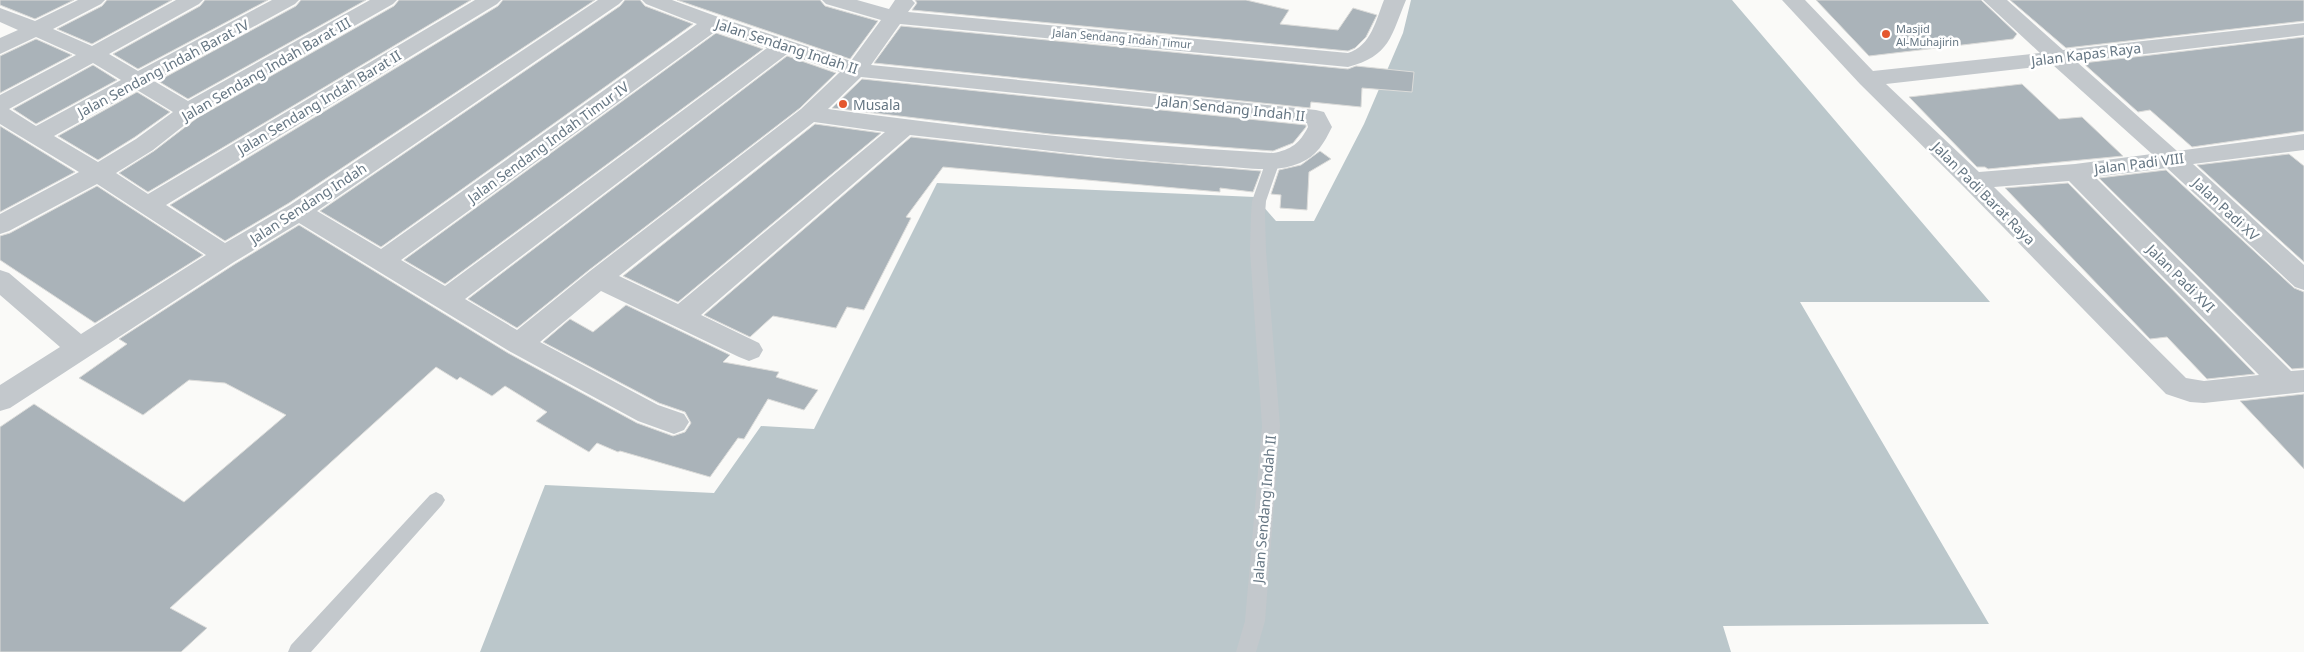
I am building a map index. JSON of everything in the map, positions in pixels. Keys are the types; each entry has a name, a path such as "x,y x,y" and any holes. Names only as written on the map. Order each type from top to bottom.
{"street":[{"path":"0,47 94,0"},
{"path":"0,105 192,0"},
{"name":"Jalan Sendang Indah Barat IV","path":"37,135 288,0"},
{"name":"Jalan Sendang Indah Barat III","path":"0,225 98,173 165,132 188,111 386,0"},
{"name":"Jalan Sendang Indah Barat II","path":"148,205 490,0"},
{"name":"Jalan Sendang Indah","path":"0,400 225,255 299,211 612,0"},
{"name":"Jalan Sendang Indah II","path":"653,0 713,23 856,70 1316,117 1320,127 1313,142 1304,151 1291,158 1273,161"},
{"name":"Jalan Sendang Indah Timur","path":"833,0 1348,60 1364,57 1376,46 1395,0"},
{"name":"Jalan Padi Barat Raya","path":"1793,0 1868,79 1973,181 2176,386"},
{"name":"Jalan Padi XV","path":"1994,0 2304,280"},
{"path":"519,344 599,278 809,114 856,70 901,8"},
{"path":"0,14 92,54 188,111"},
{"name":"Jalan Sendang Indah Timur IV","path":"382,261 713,23"},
{"name":"Jalan Kapas Raya","path":"1868,79 2304,29"},
{"path":"445,300 784,46"},
{"path":"0,114 98,173 225,255"},
{"path":"809,114 905,127 1184,156 1273,161"},
{"path":"681,317 905,127"},
{"name":"Jalan Padi VIII","path":"1973,181 2075,172 2172,159 2300,146"},
{"name":"Jalan Padi XVI","path":"2075,172 2295,382"},
{"path":"299,211 519,344 648,413 674,422"},
{"path":"599,278 749,350"},
{"path":"0,280 79,348"},
{"name":"Jalan Padi XVI","path":"2176,386 2204,392 2295,382"}],"lane":[{"name":"Jalan Sendang Indah II","path":"1246,652 1255,621 1271,426 1258,251 1258,214 1259,201 1273,161"},
{"path":"298,652 436,500"}],"shaded area":[{"path":"1411,0 1732,0 1990,302 1800,302 1989,624 1723,626 1731,652 480,652 545,485 714,493 761,426 814,429 937,183 1255,197 1276,221 1314,221 1364,124 1403,33"}],"building":[{"path":"0,0 74,0 35,19 0,5"},
{"path":"107,0 172,0 92,44 57,29 102,6"},
{"path":"205,0 268,0 138,69 113,54 200,6"},
{"path":"301,0 366,0 188,99 158,81 296,6"},
{"path":"399,0 471,0 148,192 119,173 154,151 197,118 394,6"},
{"path":"503,0 595,0 289,203 225,241 170,205 498,6"},
{"path":"625,0 640,0 645,6 693,24 381,247 320,211 620,6"},
{"path":"677,0 820,0 825,6 878,21 850,59"},
{"path":"915,0 1246,0 1289,10 1280,24 1338,30 1353,8 1377,15 1366,37 1355,48 1348,51 912,10 917,3"},
{"path":"1816,0 1981,0 2017,34 2013,39 1869,56"},
{"path":"2010,0 2304,0 2304,21 2066,48"},
{"path":"901,26 1348,69 1356,66 1414,72 1412,92 1362,88 1361,107 1311,102 1310,108 874,63"},
{"path":"716,33 763,49 445,284 404,260"},
{"path":"2304,37 2304,131 2192,147 2150,110 2138,112 2083,63"},
{"path":"36,39 72,55 0,93 0,56"},
{"path":"787,56 836,73 800,108 589,270 517,328 468,299"},
{"path":"93,65 117,80 36,124 13,109"},
{"path":"862,79 1306,125 1306,127 1293,143 1273,151 1050,134 832,108"},
{"path":"2022,84 2059,119 2082,117 2123,156 1988,169 1977,167 1909,97"},
{"path":"137,92 170,112 98,160 58,136"},
{"path":"815,124 881,133 678,302 623,276"},
{"path":"0,126 75,172 0,212"},
{"path":"911,137 1102,158 1261,171 1253,192 1220,188 1220,192 943,167 906,217 911,218 864,310 847,307 836,328 773,316 750,337 704,315"},
{"path":"1320,151 1331,159 1309,172 1307,210 1280,208 1281,195 1271,194 1279,170 1301,165"},
{"path":"2289,154 2304,166 2304,262 2197,165"},
{"path":"2166,170 2294,288 2304,292 2304,368 2292,369 2099,178"},
{"path":"2068,183 2255,374 2207,379 2167,337 2150,339 2005,188"},
{"path":"97,186 203,255 95,323 0,260 0,236 10,233"},
{"path":"299,225 508,353 637,423 673,436 685,432 691,423 685,412 659,403 543,342 570,319 593,332 626,305 730,355 723,362 779,372 776,377 818,390 804,410 768,399 744,439 738,438 710,477 618,452 597,443 589,452 536,421 547,412 505,386 492,396 460,377 457,380 436,367 170,608 207,628 181,652 0,652 0,427 34,404 184,502 286,415 225,383 189,380 143,415 79,378 127,344 119,339"},
{"path":"2304,394 2304,469 2240,401"}],"place":[{"name":"Masjid Al-Muhajirin","path":"1886,34"},
{"name":"Musala","path":"843,104"}]}
